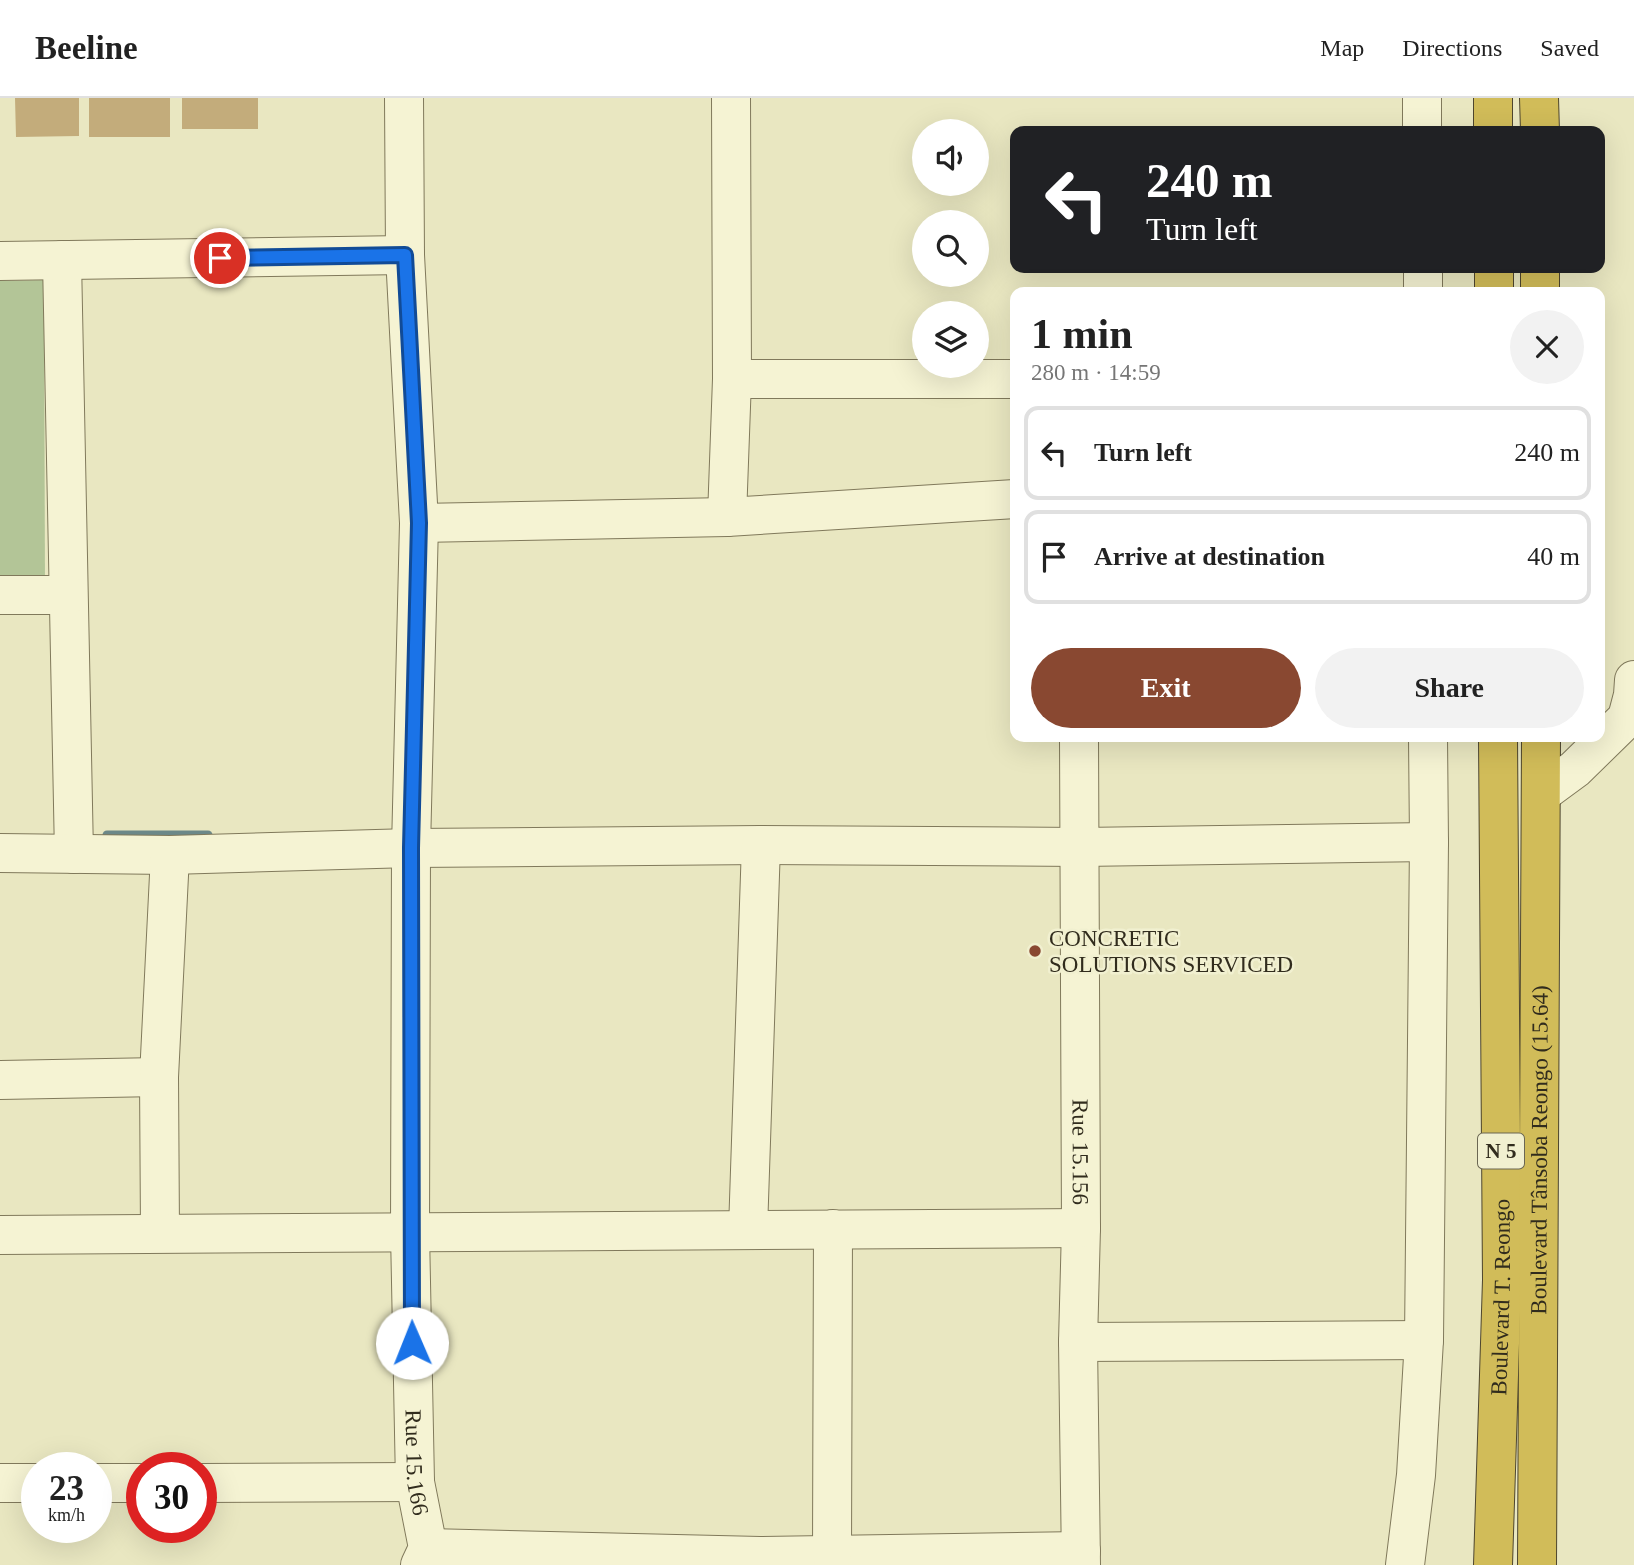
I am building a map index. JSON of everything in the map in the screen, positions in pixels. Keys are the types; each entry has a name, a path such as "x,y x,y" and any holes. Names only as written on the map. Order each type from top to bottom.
{"highway":[{"path":"1493,98 1493,126"},
{"path":"1539,98 1540,126"},
{"name":"Boulevard T. Reongo","path":"1493,1565 1502,1280 1498,742"},
{"name":"Boulevard Tânsoba Reongo (15.64)","path":"1537,1565 1541,742"}],"street":[{"name":"Rue 15.166","path":"404,98 405,255 419,523 411,848 410,1232 415,1482 424,1556"},
{"path":"727,517 732,379 731,98"},
{"path":"1422,98 1422,126"},
{"path":"0,261 405,255"},
{"path":"62,260 74,854"},
{"path":"732,379 1010,379"},
{"path":"419,523 727,517 1010,499"},
{"path":"0,595 68,595"},
{"path":"1605,740 1627,718 1634,680"},
{"name":"Rue 15.156","path":"1079,742 1081,1228 1078,1342 1081,1558"},
{"path":"1405,1565 1416,1475 1424,1340 1428,742"},
{"path":"1541,794 1575,769 1603,742"},
{"path":"0,853 170,855 411,848 761,845 1081,847 1429,842"},
{"path":"748,1230 761,845"},
{"path":"160,1233 159,1077 170,855"},
{"path":"0,1080 159,1077"},
{"path":"0,1236 1081,1228"},
{"path":"825,1558 832,1229"},
{"path":"1078,1342 1424,1340"},
{"path":"217,1483 415,1482"},
{"path":"0,1483 21,1483"},
{"path":"424,1556 760,1561 825,1558 1081,1558"}],"green space":[{"path":"44,280 45,592 0,592 0,281"}],"building":[{"path":"15,98 79,98 79,136 16,137"},
{"path":"89,98 170,98 170,137 89,137"},
{"path":"182,98 258,98 258,129 182,129"}],"waterway":[{"path":"107,835 208,835"}],"place":[{"name":"CONCRETIC SOLUTIONS SERVICED","path":"1035,951"}],"route":[{"path":"220,258 405,255 419,523 411,848 412,1343"}]}
